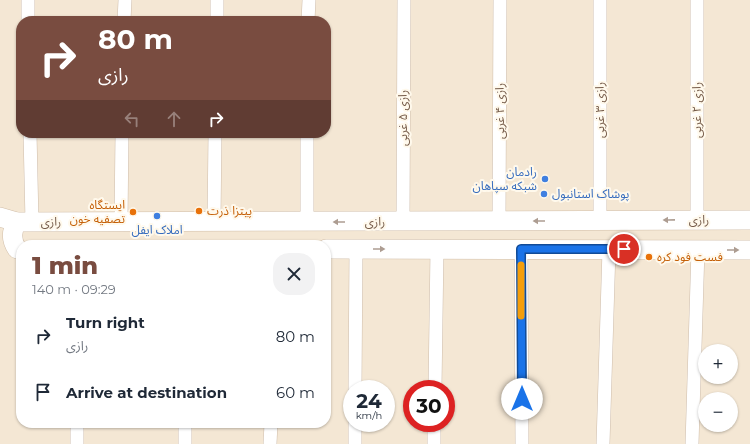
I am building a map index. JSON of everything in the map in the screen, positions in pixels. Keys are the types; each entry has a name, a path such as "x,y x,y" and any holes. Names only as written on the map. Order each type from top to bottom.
{"main road":[{"name":"رازی","path":"16,220 121,222 499,222 750,220"},
{"path":"13,251 14,244 12,232 16,220"},
{"path":"445,249 454,222"},
{"path":"331,249 750,250"}],"street":[{"path":"28,0 28,16"},
{"path":"124,16 125,0"},
{"path":"217,0 217,16"},
{"path":"308,16 309,0"},
{"name":"رازی ۵ غربی","path":"403,222 404,0"},
{"name":"رازی ۴ غربی","path":"499,222 500,0"},
{"name":"رازی ۳ غربی","path":"600,0 600,221"},
{"name":"رازی ۲ غربی","path":"697,0 697,220"},
{"path":"16,220 29,138"},
{"path":"121,222 122,138"},
{"path":"214,222 215,138"},
{"path":"307,138 307,222"},
{"path":"355,380 356,249"},
{"path":"436,380 445,249"},
{"path":"521,249 522,444"},
{"path":"603,444 609,249"},
{"path":"692,442 698,249"},
{"path":"77,428 77,444"},
{"path":"185,428 185,444"},
{"path":"270,444 271,428"},
{"path":"355,432 355,444"},
{"path":"434,432 434,444"}],"shaded area":[{"path":"0,0 750,0 750,444 0,444"}],"slow traffic":[{"path":"521,265 521,316"}],"place":[{"name":"رادمان شبکه سپاهان","path":"545,179"},
{"name":"پوشاک استانبول","path":"544,194"},
{"name":"پیتزا ذرت","path":"199,211"},
{"name":"ایستگاه تصفیه خون","path":"133,212"},
{"name":"املاک ایفل","path":"157,216"},
{"name":"فست فود کره","path":"649,257"}],"route":[{"path":"522,399 521,249 624,249"}]}
